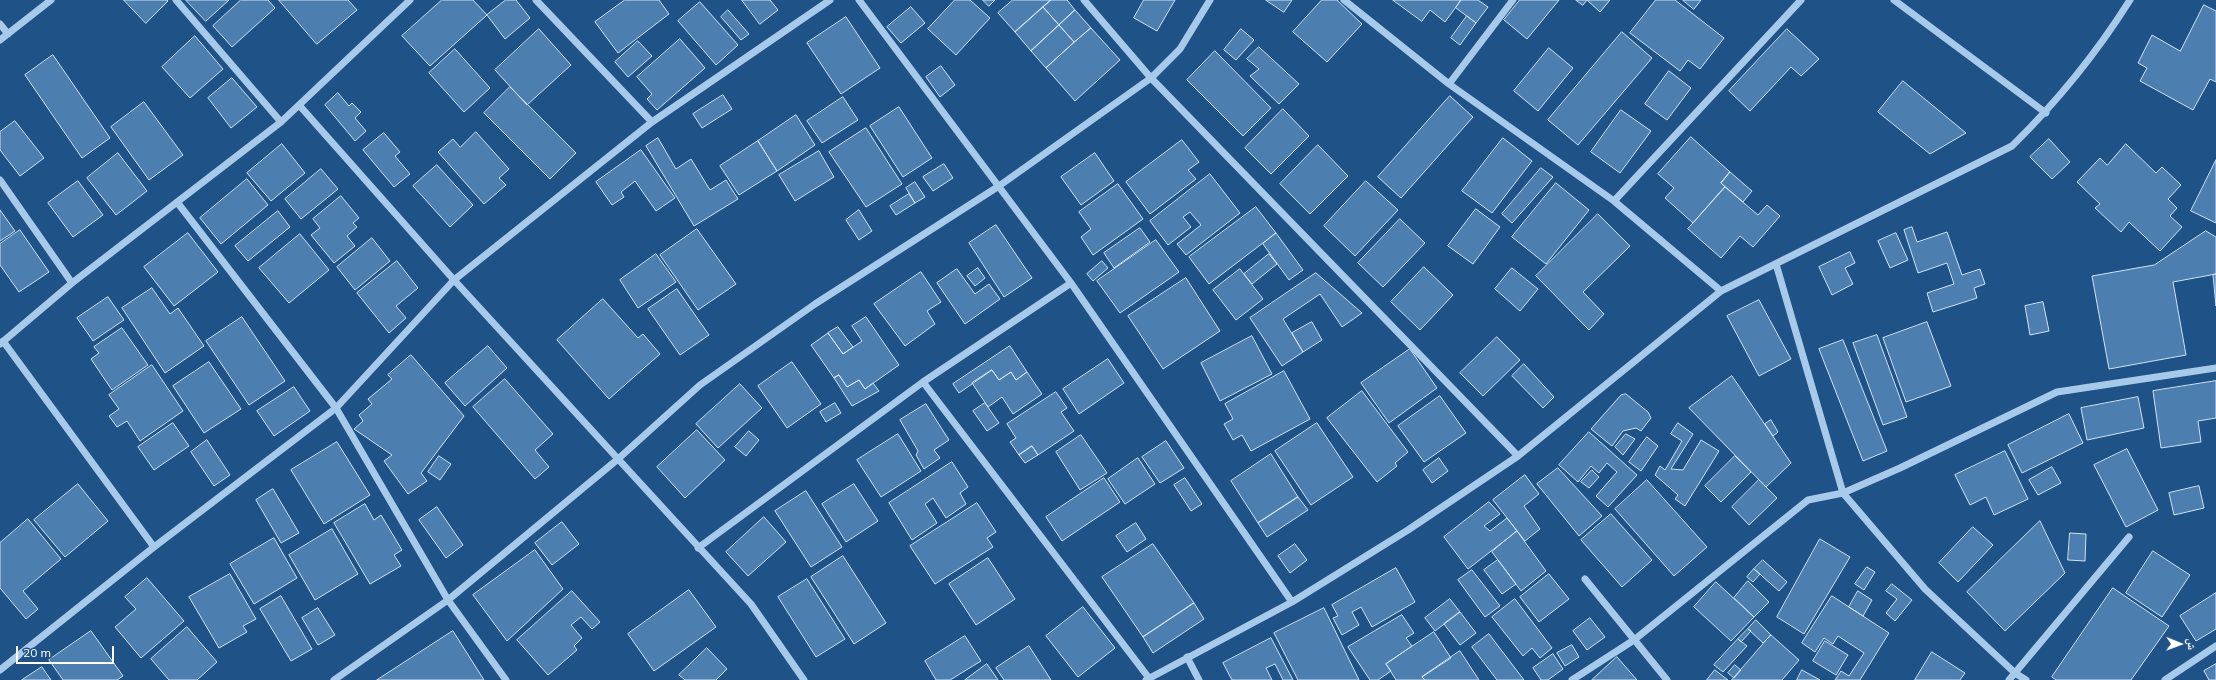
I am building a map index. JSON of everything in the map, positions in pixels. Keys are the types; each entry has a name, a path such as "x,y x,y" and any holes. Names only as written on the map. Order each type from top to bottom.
{"street":[{"path":"0,40 51,0"},
{"path":"176,0 281,122"},
{"path":"154,547 2,342 72,283 281,122 410,0"},
{"path":"536,0 652,122"},
{"path":"0,670 154,547 336,408 454,280 652,122 830,0"},
{"path":"860,0 1070,283 1292,602"},
{"path":"1084,0 1151,78 1518,456"},
{"path":"334,680 448,600 618,459 700,385 815,304 999,186 1151,78 1180,49 1210,0"},
{"path":"1344,0 1448,84 1614,201 1721,291"},
{"path":"1448,84 1513,0"},
{"path":"1614,201 1801,0"},
{"path":"1894,0 2046,113"},
{"path":"923,382 1147,679 1292,602 1408,530 1518,456 1721,291 2012,146 2046,113 2102,44 2130,0"},
{"path":"0,24 8,34"},
{"path":"298,105 454,280 750,604 804,680"},
{"path":"0,180 72,283"},
{"path":"176,202 336,408 448,600 506,680"},
{"path":"1776,264 1843,493 1925,589 2015,673 2026,680"},
{"path":"698,548 923,382 1070,283"},
{"path":"1572,680 1634,640 1808,500 1843,493 1900,468 2057,392 2216,368"},
{"path":"2009,680 2130,537"},
{"path":"1585,579 1667,680"},
{"path":"2165,680 2216,646"},
{"path":"1187,657 1199,680"}],"building":[{"path":"124,0 167,0 168,1 146,23"},
{"path":"186,0 229,0 206,21"},
{"path":"241,0 268,0 275,8 232,47 213,26"},
{"path":"279,0 348,0 357,10 317,44"},
{"path":"442,0 473,0 487,15 430,66 402,36"},
{"path":"506,0 516,0 530,18 505,39 487,15"},
{"path":"625,0 659,0 669,14 618,53 595,22"},
{"path":"742,0 770,0 778,10 760,24"},
{"path":"955,0 970,0 990,18 956,55 928,29"},
{"path":"983,0 995,0 989,6"},
{"path":"1013,0 1051,0 1015,32 998,13"},
{"path":"1051,0 1067,0 1075,10 1059,25 1043,7"},
{"path":"1144,0 1175,0 1157,31 1134,18"},
{"path":"1266,0 1292,0 1284,12"},
{"path":"1322,0 1337,0 1362,24 1327,62 1293,32"},
{"path":"1393,0 1461,0 1445,22 1430,10 1422,21"},
{"path":"1461,0 1478,0 1488,7 1476,23 1456,8"},
{"path":"1520,0 1559,0 1527,39 1504,20"},
{"path":"1576,0 1587,0 1583,5"},
{"path":"1587,0 1610,0 1600,12"},
{"path":"1656,0 1675,0 1724,38 1700,69 1688,60 1680,71 1630,33"},
{"path":"1683,0 1701,0 1694,9"},
{"path":"700,2 738,45 716,65 678,21"},
{"path":"2204,5 2216,11 2216,82 2210,79 2193,110 2140,81 2147,68 2138,63 2152,35 2180,51"},
{"path":"911,7 925,23 901,43 887,27"},
{"path":"1043,7 1059,25 1031,51 1015,32"},
{"path":"728,10 749,34 741,40 721,17"},
{"path":"1075,10 1091,28 1074,42 1059,25"},
{"path":"1467,16 1476,23 1460,45 1451,38"},
{"path":"846,17 880,68 841,94 807,43"},
{"path":"1059,25 1074,42 1046,68 1031,51"},
{"path":"1091,28 1120,60 1075,101 1046,68"},
{"path":"539,29 571,65 527,105 495,70"},
{"path":"1241,29 1254,40 1236,60 1224,50"},
{"path":"1787,29 1819,59 1801,76 1791,67 1750,111 1729,91"},
{"path":"1622,32 1652,58 1578,145 1548,120"},
{"path":"195,36 223,69 190,98 162,67"},
{"path":"680,39 705,68 657,110 647,99 652,94 637,77"},
{"path":"638,41 652,56 628,77 615,62"},
{"path":"1259,47 1299,84 1279,104 1250,76 1259,69 1247,59"},
{"path":"1549,48 1573,68 1538,111 1514,91"},
{"path":"455,49 490,88 464,112 429,73"},
{"path":"1215,51 1271,108 1243,136 1187,80"},
{"path":"53,55 110,138 82,158 25,75"},
{"path":"941,66 955,85 940,97 926,77"},
{"path":"1669,71 1691,88 1667,120 1645,104"},
{"path":"232,78 257,107 231,128 208,98"},
{"path":"1903,81 1966,133 1930,154 1878,112"},
{"path":"510,87 576,153 550,179 484,113"},
{"path":"338,93 349,106 352,103 361,112 355,118 366,131 355,141 325,105"},
{"path":"723,95 732,109 702,128 693,114"},
{"path":"1450,96 1473,117 1401,198 1378,177"},
{"path":"843,97 858,120 822,143 807,121"},
{"path":"144,102 183,155 149,180 111,127"},
{"path":"899,107 932,158 903,177 870,126"},
{"path":"1283,109 1309,136 1271,174 1245,148"},
{"path":"1621,110 1651,131 1620,173 1591,152"},
{"path":"796,115 815,145 777,171 758,141"},
{"path":"15,121 44,158 20,176 0,150 0,132"},
{"path":"866,128 902,184 866,207 829,152"},
{"path":"476,132 509,169 499,178 506,185 484,204 438,152 453,139 460,147"},
{"path":"384,133 400,152 395,156 410,174 394,187 363,150"},
{"path":"1691,137 1730,172 1721,183 1725,187 1693,223 1665,198 1674,188 1658,174"},
{"path":"658,138 676,169 691,159 710,190 726,180 738,199 694,226 646,146"},
{"path":"1503,138 1532,161 1492,213 1462,191"},
{"path":"2049,139 2070,162 2052,179 2030,157"},
{"path":"1182,140 1199,162 1188,170 1196,179 1150,214 1126,182"},
{"path":"758,141 777,171 739,195 720,166"},
{"path":"282,144 305,173 271,201 247,173"},
{"path":"2126,144 2156,173 2162,167 2181,185 2168,199 2177,208 2170,216 2182,227 2160,251 2129,222 2121,232 2095,208 2100,204 2077,182 2100,158 2107,165"},
{"path":"1318,145 1348,176 1310,214 1280,184"},
{"path":"641,150 675,198 656,211 635,181 621,192 624,197 612,205 596,182"},
{"path":"819,151 834,177 795,201 779,175"},
{"path":"118,153 147,191 116,215 87,178"},
{"path":"1095,153 1114,181 1081,205 1061,177"},
{"path":"2216,160 2216,223 2191,211"},
{"path":"944,164 953,178 933,191 923,177"},
{"path":"437,165 473,205 450,227 413,186"},
{"path":"1541,168 1553,177 1512,223 1502,214"},
{"path":"321,169 338,189 301,219 285,199"},
{"path":"1730,172 1752,191 1743,202 1721,183"},
{"path":"1210,174 1240,213 1186,255 1177,244 1201,225 1190,212 1183,217 1191,227 1168,245 1150,221"},
{"path":"247,179 268,205 221,244 200,218"},
{"path":"78,181 103,215 73,237 48,203"},
{"path":"1366,181 1398,210 1355,256 1324,226"},
{"path":"915,182 925,197 915,203 906,188"},
{"path":"1556,183 1589,210 1546,264 1512,237"},
{"path":"1118,184 1143,219 1093,255 1081,237 1091,229 1079,212"},
{"path":"1725,187 1758,215 1767,205 1780,216 1753,247 1740,236 1721,258 1688,229"},
{"path":"909,194 915,203 896,215 890,206"},
{"path":"341,196 359,218 353,223 357,227 347,236 355,246 334,263 311,235 320,228 313,219"},
{"path":"1256,207 1276,233 1209,284 1189,257"},
{"path":"1476,209 1500,227 1473,264 1448,246"},
{"path":"0,210 15,231 0,241"},
{"path":"859,210 872,231 859,240 846,220"},
{"path":"278,211 290,227 248,261 235,246"},
{"path":"1598,214 1630,246 1583,292 1604,314 1589,330 1536,276"},
{"path":"1400,219 1425,243 1383,287 1358,263"},
{"path":"996,225 1032,278 1004,297 969,243"},
{"path":"1912,227 1917,242 1947,232 1962,275 1980,269 1985,284 1974,288 1977,298 1933,312 1927,293 1954,284 1947,263 1918,273 1904,230"},
{"path":"1140,228 1150,242 1114,268 1104,253"},
{"path":"697,229 736,284 698,310 660,255"},
{"path":"20,230 49,272 19,292 0,265 0,244"},
{"path":"2206,231 2216,237 2216,274 2173,282 2186,355 2109,369 2092,276 2154,265"},
{"path":"188,233 218,272 174,306 144,267"},
{"path":"1276,233 1303,270 1289,280 1263,244"},
{"path":"1896,233 1908,260 1890,268 1878,241"},
{"path":"300,234 329,270 289,303 259,268"},
{"path":"372,238 390,261 355,290 337,267"},
{"path":"1156,240 1179,272 1120,313 1097,281"},
{"path":"1850,252 1855,263 1845,268 1853,284 1832,295 1819,267"},
{"path":"656,254 676,282 638,308 620,280"},
{"path":"1269,254 1277,264 1252,284 1244,274"},
{"path":"397,261 418,288 396,306 406,318 389,333 357,293"},
{"path":"1102,261 1108,268 1093,281 1087,274"},
{"path":"1424,267 1453,295 1420,330 1391,302"},
{"path":"978,268 985,278 975,286 967,276"},
{"path":"1512,268 1538,289 1520,311 1495,289"},
{"path":"957,269 975,294 989,284 1000,299 965,324 937,283"},
{"path":"1240,269 1263,299 1236,320 1213,290"},
{"path":"921,272 941,302 927,311 935,324 905,346 874,304"},
{"path":"1316,273 1362,313 1342,327 1320,294 1283,319 1303,352 1282,366 1250,318"},
{"path":"2216,274 2216,306 2213,275"},
{"path":"1186,278 1220,331 1163,369 1128,316"},
{"path":"152,288 170,314 178,308 204,346 165,373 122,308"},
{"path":"677,289 709,335 680,355 648,309"},
{"path":"108,297 124,320 93,341 77,318"},
{"path":"603,299 638,338 643,334 660,354 609,399 557,340"},
{"path":"1759,300 1791,359 1759,376 1727,316"},
{"path":"2043,302 2049,331 2030,335 2025,306"},
{"path":"242,317 285,381 249,405 206,341"},
{"path":"866,317 899,365 865,389 859,380 847,387 839,375 834,378 811,345 828,333 843,354 862,341 852,326"},
{"path":"1312,322 1322,340 1303,352 1292,333"},
{"path":"1927,322 1951,386 1906,402 1883,338"},
{"path":"838,327 853,347 843,354 828,333"},
{"path":"122,328 148,365 112,390 91,359 99,353 94,347"},
{"path":"1877,335 1907,417 1883,425 1853,343"},
{"path":"1252,336 1272,374 1220,401 1201,363"},
{"path":"1497,337 1520,360 1483,396 1460,373"},
{"path":"1843,340 1887,451 1863,461 1819,349"},
{"path":"488,346 507,368 465,406 445,383"},
{"path":"1010,346 1027,372 1016,380 1011,372 999,380 992,370 959,393 953,384"},
{"path":"1410,349 1437,388 1389,423 1361,383"},
{"path":"411,355 464,416 421,473 427,481 408,494 384,461 392,455 354,429 363,421 359,415 372,404 368,399 392,379 388,375"},
{"path":"1108,359 1124,383 1079,414 1063,389"},
{"path":"209,362 241,409 204,433 173,386"},
{"path":"792,362 821,404 787,428 758,386"},
{"path":"1524,364 1554,397 1543,408 1512,376"},
{"path":"152,365 183,411 140,441 127,421 117,427 109,416 119,409 109,395"},
{"path":"992,370 999,380 1011,372 1016,380 1027,372 1042,394 1013,414 1002,397 988,407 972,383"},
{"path":"1284,371 1310,419 1251,451 1242,435 1233,440 1224,424 1233,419 1225,404"},
{"path":"839,375 847,387 859,380 865,389 873,383 879,391 852,406 834,378"},
{"path":"1732,376 1791,463 1766,487 1689,408"},
{"path":"505,379 553,434 535,450 549,467 535,479 473,407"},
{"path":"2216,381 2216,418 2198,421 2201,442 2161,448 2153,391"},
{"path":"740,384 762,408 718,448 696,424"},
{"path":"294,387 310,411 274,436 257,411"},
{"path":"1362,391 1408,452 1395,463 1397,466 1377,482 1327,418"},
{"path":"1056,392 1067,408 1061,412 1074,431 1038,455 1032,446 1019,455 1010,442 1016,438 1007,424"},
{"path":"1626,394 1648,412 1651,418 1641,431 1636,428 1623,431 1612,446 1591,429 1621,395"},
{"path":"1440,396 1466,433 1424,462 1398,426"},
{"path":"2138,397 2144,428 2087,440 2081,408"},
{"path":"835,403 841,413 826,422 820,412"},
{"path":"985,403 999,423 987,431 973,411"},
{"path":"926,404 949,440 934,450 940,458 924,469 916,455 918,451 900,420"},
{"path":"2069,414 2083,443 2022,473 2008,445"},
{"path":"1771,420 1778,432 1773,436 1765,424"},
{"path":"173,423 189,446 154,470 138,447"},
{"path":"1317,423 1353,477 1311,505 1275,451"},
{"path":"1678,423 1693,434 1671,469 1683,470 1701,440 1719,451 1685,506 1675,499 1678,495 1655,475 1660,466 1665,470 1682,441 1671,434"},
{"path":"697,430 725,460 685,498 657,467"},
{"path":"749,431 759,440 746,456 735,447"},
{"path":"1589,432 1637,475 1608,507 1596,496 1617,472 1607,463 1599,473 1591,466 1578,482 1559,465"},
{"path":"898,434 921,471 881,497 857,460"},
{"path":"1626,434 1635,439 1623,455 1615,447"},
{"path":"1081,435 1107,473 1080,490 1056,452"},
{"path":"1647,437 1658,446 1641,471 1629,462"},
{"path":"207,440 230,475 214,486 191,452"},
{"path":"1166,441 1184,468 1160,483 1142,457"},
{"path":"337,442 370,495 324,524 291,470"},
{"path":"1032,446 1038,455 1025,463 1019,455"},
{"path":"2127,449 2158,510 2126,527 2094,465"},
{"path":"2005,451 2028,499 1994,515 1986,497 1970,505 1955,475"},
{"path":"1271,454 1298,497 1258,523 1231,481"},
{"path":"439,456 451,464 440,480 428,472"},
{"path":"1735,456 1751,472 1721,502 1705,486"},
{"path":"1138,458 1155,484 1125,504 1108,479"},
{"path":"1439,458 1448,471 1432,483 1423,470"},
{"path":"952,462 968,487 960,493 966,504 946,518 933,498 925,504 937,523 912,540 889,503"},
{"path":"2052,467 2061,483 2038,495 2029,480"},
{"path":"1558,468 1602,516 1579,536 1537,484"},
{"path":"1592,470 1599,477 1589,488 1581,482"},
{"path":"1525,475 1539,494 1524,506 1540,529 1525,541 1493,500"},
{"path":"1104,478 1120,502 1062,541 1046,517"},
{"path":"1185,478 1202,504 1191,511 1174,485"},
{"path":"1647,480 1707,547 1674,576 1615,509"},
{"path":"1759,480 1777,498 1749,525 1732,507"},
{"path":"78,484 108,521 65,557 34,520"},
{"path":"854,484 878,521 846,542 822,504"},
{"path":"2199,486 2204,508 2174,515 2169,493"},
{"path":"273,489 299,533 281,543 256,500"},
{"path":"806,491 842,547 811,567 775,511"},
{"path":"1298,497 1308,510 1267,537 1258,523"},
{"path":"1489,502 1500,514 1484,526 1490,531 1507,518 1517,531 1468,569 1444,537"},
{"path":"977,503 996,532 987,538 993,547 935,584 910,546"},
{"path":"365,504 374,520 381,515 402,550 394,555 401,566 370,584 334,523"},
{"path":"437,507 463,545 446,558 419,520"},
{"path":"1611,514 1652,560 1622,587 1581,540"},
{"path":"764,517 786,542 748,576 726,552"},
{"path":"28,519 61,559 23,591 38,609 26,619 0,588 0,543"},
{"path":"2040,521 2065,573 2005,631 1967,592"},
{"path":"562,522 579,544 552,565 535,543"},
{"path":"1136,523 1146,539 1127,552 1116,536"},
{"path":"1973,527 1993,545 1958,582 1939,563"},
{"path":"332,529 358,574 315,600 289,555"},
{"path":"1517,531 1546,571 1521,591 1492,552"},
{"path":"2070,533 2086,534 2085,561 2068,560"},
{"path":"274,538 297,578 254,604 230,564"},
{"path":"1820,539 1850,557 1804,634 1777,617"},
{"path":"1153,544 1194,603 1143,637 1102,577"},
{"path":"1295,544 1307,560 1290,573 1278,556"},
{"path":"535,550 563,589 507,641 473,595"},
{"path":"2153,551 2190,575 2162,617 2126,593"},
{"path":"843,556 886,623 854,644 811,577"},
{"path":"988,558 1015,599 976,625 949,584"},
{"path":"1498,560 1516,584 1502,594 1484,570"},
{"path":"1763,560 1787,582 1779,591 1754,569"},
{"path":"1867,567 1875,572 1864,590 1855,584"},
{"path":"1396,568 1415,602 1372,627 1361,607 1352,612 1359,625 1342,635 1333,618 1338,616 1332,605"},
{"path":"1754,569 1760,574 1753,582 1747,577"},
{"path":"1472,570 1500,606 1485,617 1458,580"},
{"path":"230,574 256,619 243,626 247,632 219,648 189,597"},
{"path":"1549,574 1569,599 1539,622 1520,597"},
{"path":"147,578 184,621 141,658 115,627 136,609 125,597"},
{"path":"807,579 845,639 816,657 778,597"},
{"path":"1748,581 1769,602 1754,617 1734,598"},
{"path":"1716,582 1754,617 1731,641 1694,607"},
{"path":"1892,584 1912,600 1895,621 1886,613 1897,599 1886,591"},
{"path":"2113,588 2169,626 2131,680 2056,680 2052,677"},
{"path":"689,590 716,627 654,671 628,634"},
{"path":"572,591 600,622 592,629 581,617 571,625 582,638 574,646 577,650 548,675 517,640"},
{"path":"1858,591 1872,600 1863,616 1849,607"},
{"path":"2216,593 2216,629 2196,641 2180,616"},
{"path":"281,596 312,649 291,661 260,609"},
{"path":"1832,596 1889,633 1860,680 1835,680 1841,671 1849,676 1864,653 1838,636 1833,644 1824,638 1815,652 1802,643"},
{"path":"1450,599 1460,612 1435,631 1425,618"},
{"path":"1515,599 1552,648 1540,658 1532,648 1523,656 1492,617"},
{"path":"1194,603 1204,619 1153,653 1143,637"},
{"path":"1083,607 1115,648 1078,677 1046,636"},
{"path":"318,608 335,635 318,645 302,618"},
{"path":"1324,608 1359,680 1298,680 1274,633"},
{"path":"1460,612 1476,633 1460,645 1444,624"},
{"path":"1402,615 1414,633 1406,638 1412,646 1386,664 1391,671 1378,680 1370,680 1348,647"},
{"path":"1590,618 1605,637 1587,650 1573,631"},
{"path":"1756,620 1771,635 1763,643 1748,629"},
{"path":"187,627 217,662 197,680 169,680 151,659"},
{"path":"1748,629 1751,631 1741,642 1738,639"},
{"path":"91,631 123,676 117,680 63,680 49,660"},
{"path":"453,631 484,680 377,680"},
{"path":"1434,632 1451,658 1422,677 1425,680 1396,680 1386,664"},
{"path":"1489,634 1524,680 1497,680 1472,647"},
{"path":"1771,635 1799,660 1782,680 1732,680"},
{"path":"965,636 981,661 950,680 936,680 925,661"},
{"path":"1271,638 1293,680 1283,680 1275,664 1266,668 1272,680 1232,680 1223,663"},
{"path":"1738,639 1747,646 1723,672 1714,665"},
{"path":"1825,641 1848,655 1836,675 1813,661"},
{"path":"1572,645 1579,657 1565,666 1557,653"},
{"path":"1029,646 1051,680 1004,680 996,668"},
{"path":"707,648 727,669 716,680 685,680 679,675"},
{"path":"1460,651 1479,680 1425,680 1422,677"},
{"path":"1932,652 1965,673 1960,680 1915,680"},
{"path":"1553,654 1563,669 1548,680 1541,680 1533,668"},
{"path":"1617,657 1637,680 1592,680"},
{"path":"987,664 998,680 965,680"},
{"path":"2216,664 2216,680 2209,680 2204,671"},
{"path":"1735,665 1741,670 1734,678 1728,673"},
{"path":"42,667 51,680 22,680"},
{"path":"1715,670 1728,680 1707,680"},
{"path":"1802,670 1820,680 1797,680"}]}
